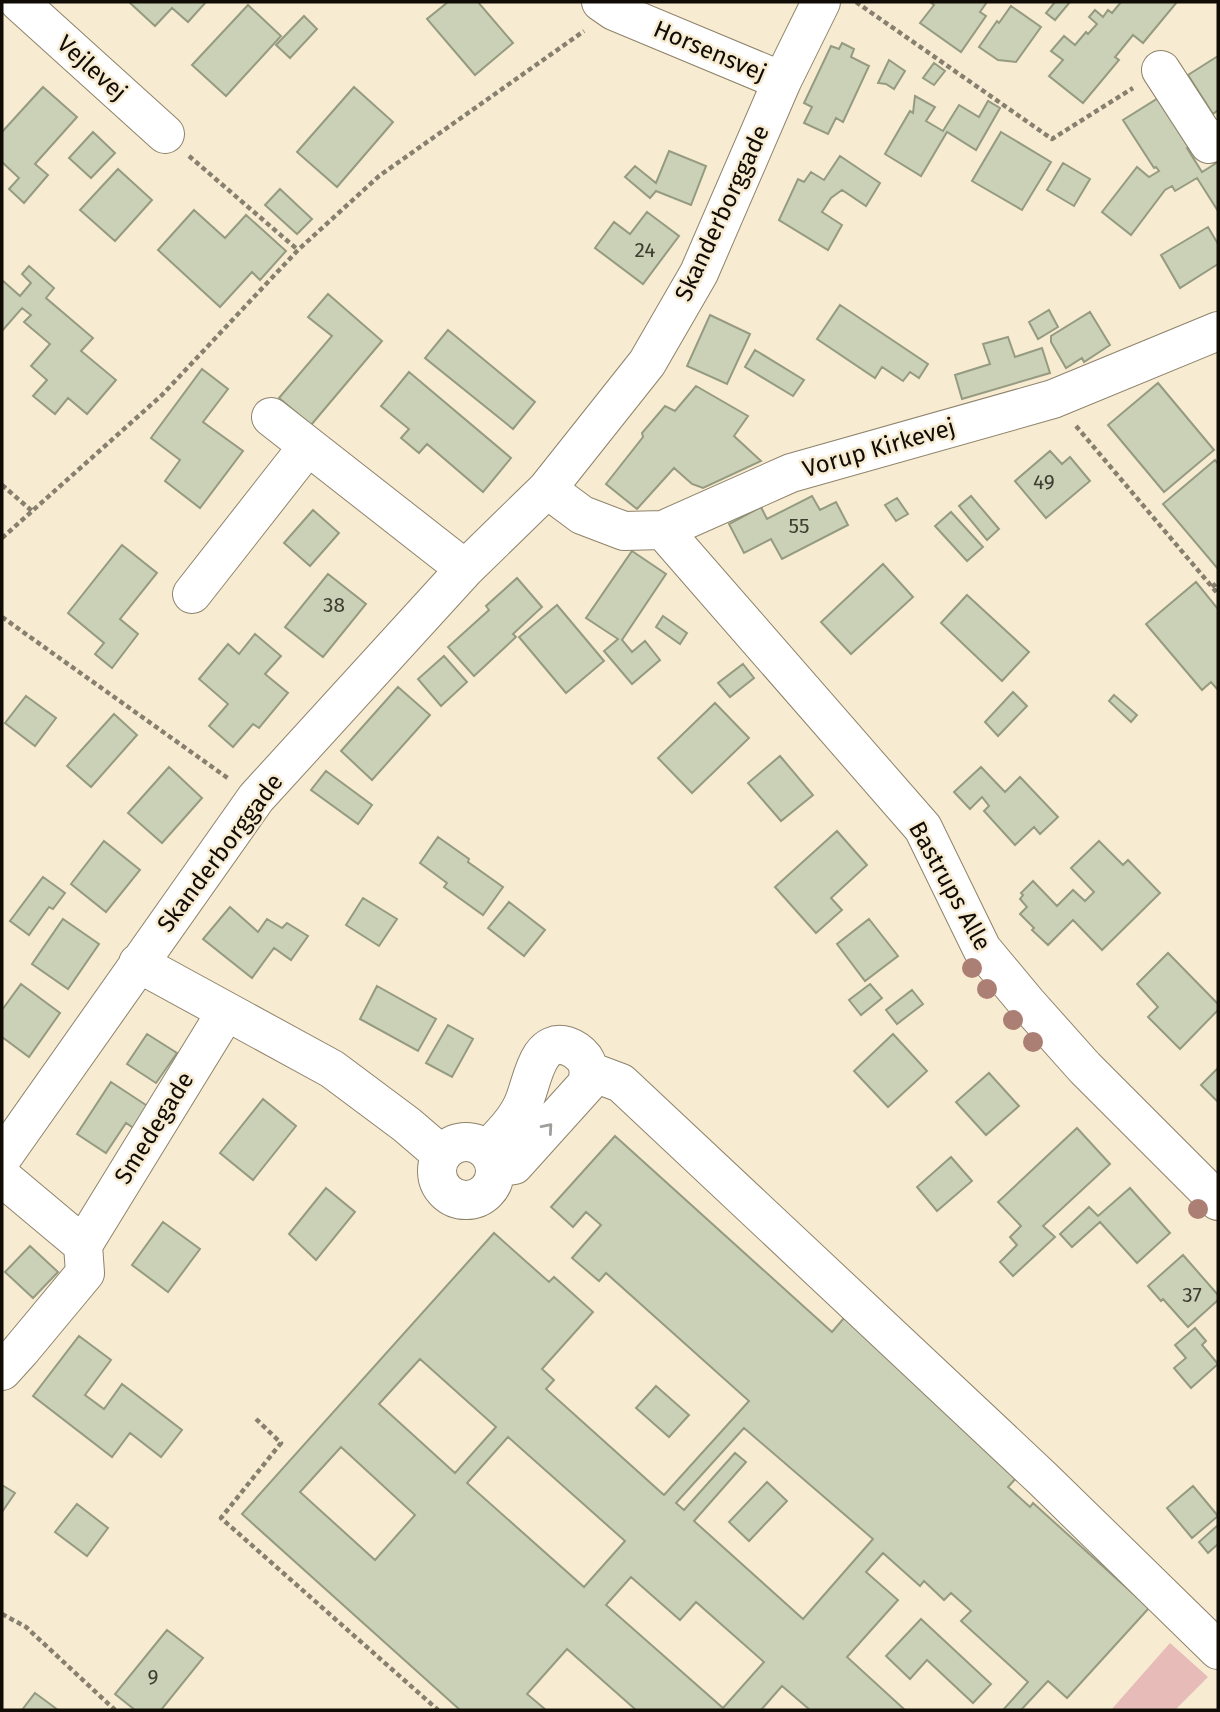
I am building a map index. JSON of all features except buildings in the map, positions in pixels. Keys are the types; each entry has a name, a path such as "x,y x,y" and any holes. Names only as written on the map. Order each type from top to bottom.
{"street":[{"name":"Vejlevej","path":"19,2 165,134"},
{"name":"Skanderborggade","path":"2,1158 256,798 465,569 547,489 647,363 699,273 782,81 821,2"},
{"name":"Horsensvej","path":"607,6 782,81"},
{"path":"1161,70 1209,144 1218,139"},
{"name":"Vorup Kirkevej","path":"547,489 582,515 624,531 663,530 791,473 1053,399 1218,331"},
{"path":"271,417 465,569"},
{"path":"192,594 308,446"},
{"name":"Bastrups Alle","path":"663,530 923,828 982,949 1085,1068 1218,1201"},
{"path":"138,963 332,1069 442,1155"},
{"name":"Smedegade","path":"2,1371 85,1273 83,1245 226,1012"},
{"path":"442,1155 437,1168 438,1177 448,1194 456,1199 472,1200 486,1193 495,1178 491,1159 523,1104 536,1063 547,1049 558,1044 570,1047 583,1057 589,1071 586,1084 514,1165 491,1159 475,1143 465,1142 450,1147 442,1155"},
{"path":"589,1071 621,1083 1043,1479 1218,1650"},
{"path":"2,1177 83,1245"}],"path":[{"path":"856,2 1052,139 1161,70"},
{"path":"2,538 162,395 298,250 379,176 607,6"},
{"path":"165,134 298,250"},
{"path":"1053,399 1218,594"},
{"path":"2,485 32,511"},
{"path":"1212,587 1218,582"},
{"path":"2,617 256,798"},
{"path":"256,1419 281,1443 220,1518 438,1710"},
{"path":"2,1614 26,1627 115,1710"}],"shaded area":[{"path":"1170,1643 1208,1677 1175,1710 1111,1710"}]}
